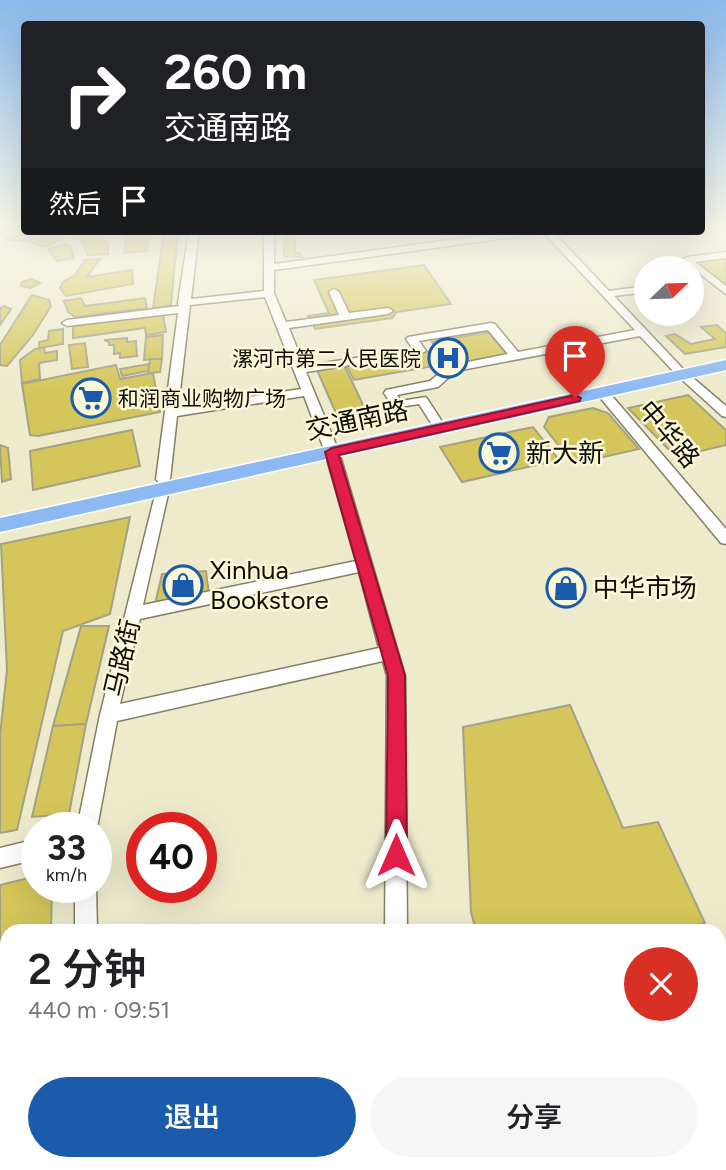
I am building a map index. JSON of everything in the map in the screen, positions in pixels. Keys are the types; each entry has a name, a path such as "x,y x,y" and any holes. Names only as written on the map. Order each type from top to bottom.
{"main road":[{"name":"交通南路","path":"0,525 330,447 602,392 726,356"},
{"name":"交通南路","path":"330,447 435,420 678,370 726,365"},
{"name":"交通南路","path":"0,515 162,485"}],"street":[{"name":"马路街","path":"90,812 109,715 162,485 187,282"},
{"path":"269,282 269,293 330,447 397,676 396,924"},
{"path":"595,282 678,370 726,413"},
{"path":"607,294 634,291"},
{"path":"334,292 345,317"},
{"path":"67,323 269,293"},
{"path":"283,326 388,311"},
{"path":"300,370 420,351 412,339 491,326 515,356"},
{"path":"435,420 423,393 452,368 643,332"},
{"path":"172,413 308,392"},
{"name":"中华路","path":"602,392 726,539"},
{"path":"133,614 366,565"},
{"path":"109,715 391,652"},
{"path":"0,858 21,853"},
{"path":"86,903 86,924"}],"building":[{"path":"22,282 40,283 31,288 21,286"},
{"path":"63,282 133,282 133,284 66,296 60,288"},
{"path":"157,282 173,282 171,305 153,309"},
{"path":"315,282 435,282 451,304 397,312 392,318 315,329 308,316 329,313"},
{"path":"32,295 49,300 51,306 33,335 7,366 0,365 0,345"},
{"path":"81,298 85,306 145,298 147,308 75,317 68,312 64,301"},
{"path":"4,306 11,309 0,325 0,308"},
{"path":"163,314 166,332 146,335 145,328 73,338 73,326"},
{"path":"717,325 726,333 726,347 685,354 666,336 675,334 691,344 715,339 701,327"},
{"path":"63,329 63,344 39,348 39,342 48,340 49,331"},
{"path":"488,332 507,354 448,365 432,342"},
{"path":"163,335 162,359 144,360 146,337"},
{"path":"127,338 127,342 136,341 137,356 120,358 120,353 114,354 114,345 109,345 109,342 104,340"},
{"path":"85,343 88,367 72,369 69,345"},
{"path":"44,348 45,353 57,351 57,360 39,363 40,379 22,383 20,360 35,349"},
{"path":"436,350 445,364 354,380 346,365"},
{"path":"150,359 162,359 160,372 148,373"},
{"path":"149,364 148,371 122,376 120,369"},
{"name":"和润商业购物广场","path":"116,365 120,379 153,373 160,412 38,436 30,435 22,384"},
{"path":"344,365 367,413 338,418 317,370"},
{"path":"688,395 726,430 726,445 676,457 628,408"},
{"path":"593,408 608,413 639,449 573,464 544,427 549,417"},
{"name":"新大新","path":"533,427 559,460 462,482 440,447"},
{"path":"132,430 140,466 33,490 30,451"},
{"path":"0,445 8,448 11,479 2,482"},
{"path":"130,517 110,614 63,631 17,830 0,833 0,735 7,670 1,544"},
{"name":"Xinhua Bookstore","path":"206,571 209,595 164,605 156,600 162,574"},
{"path":"81,626 109,626 86,724 53,726"},
{"path":"570,705 623,828 658,822 705,923 474,924 471,912 463,727"},
{"path":"86,724 69,812 33,812 53,726"},
{"path":"21,880 21,903 52,903 51,924 0,924 0,885"}],"place":[{"name":"漯河市第二人民医院","path":"448,358"},
{"name":"和润商业购物广场","path":"91,398"},
{"name":"新大新","path":"499,453"},
{"name":"Xinhua Bookstore","path":"183,585"},
{"name":"中华市场","path":"566,588"}],"route":[{"path":"396,855 397,676 376,596 332,452 575,398"}]}
